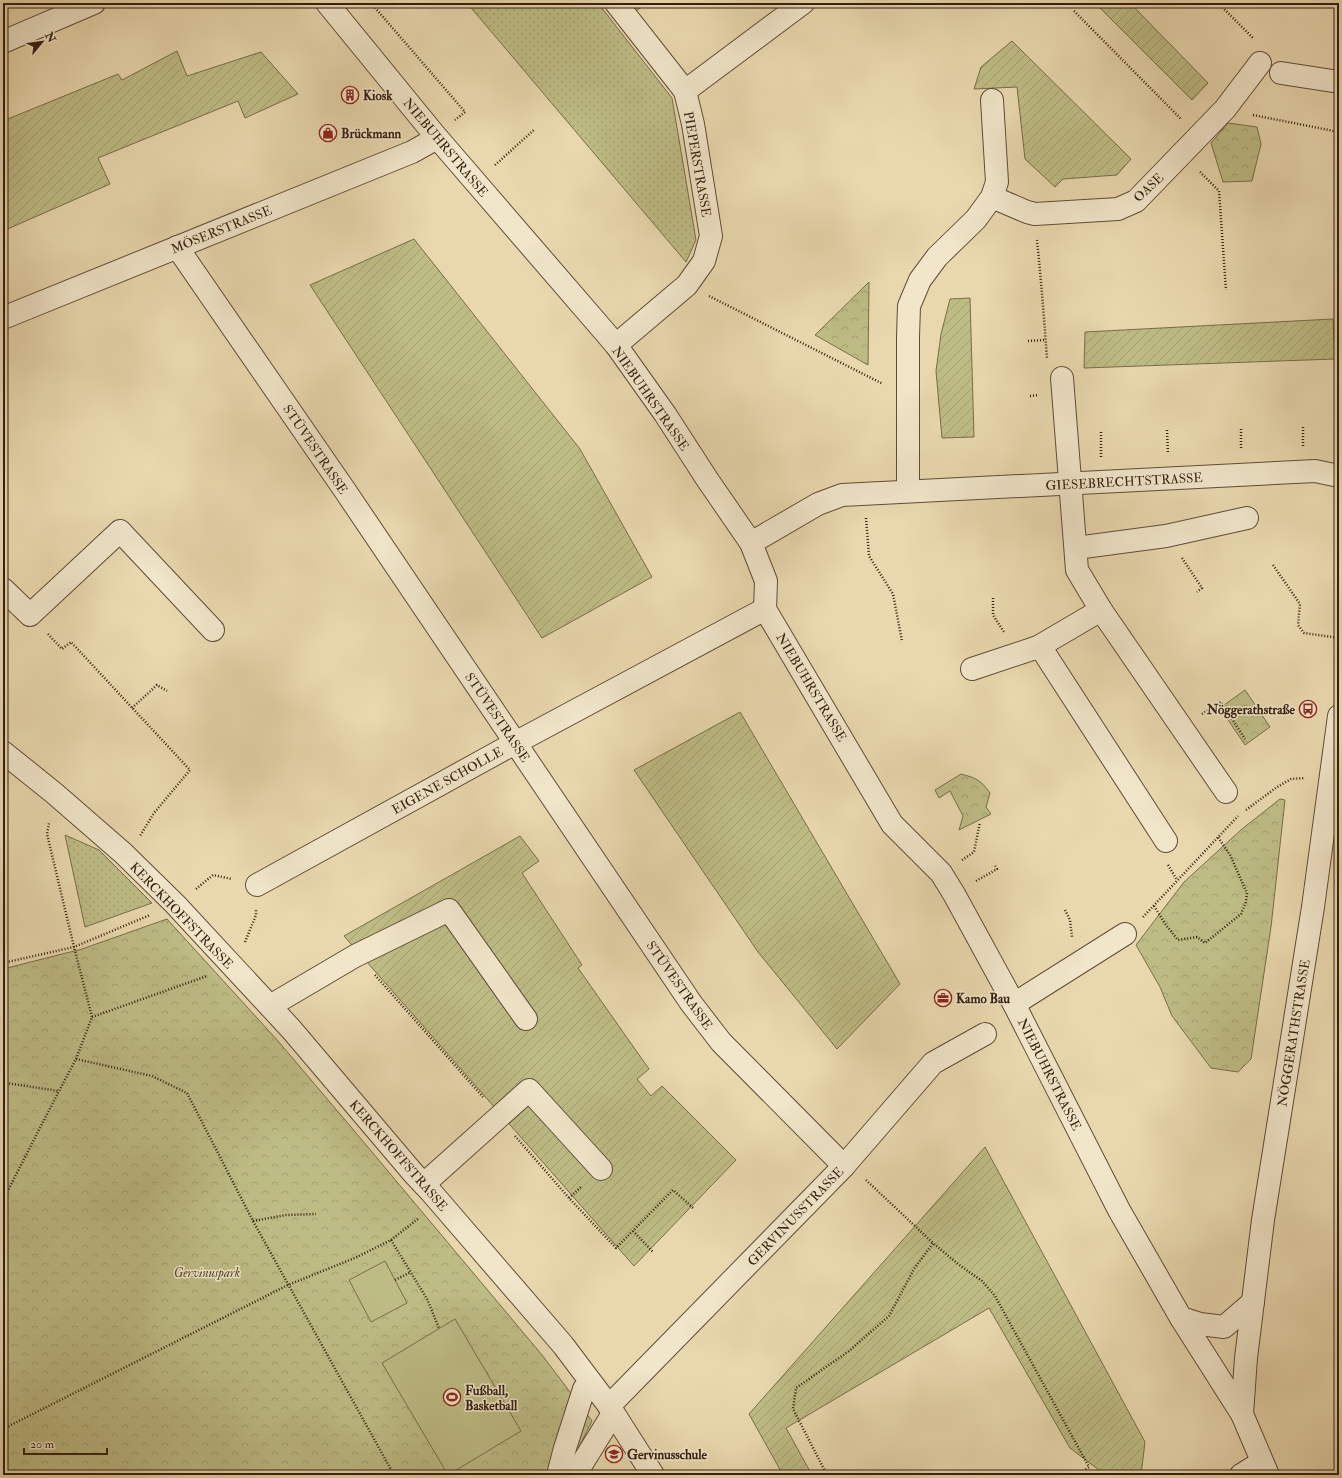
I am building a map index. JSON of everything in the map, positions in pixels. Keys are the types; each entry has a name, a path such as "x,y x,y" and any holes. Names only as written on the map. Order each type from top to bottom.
{"street":[{"path":"3,42 94,3"},
{"name":"NIEBUHRSTRASSE","path":"327,3 436,136 616,345 665,414 707,479 751,542 766,581 766,609 892,824 941,873 1014,1004 1119,1210 1181,1318 1242,1414"},
{"path":"616,3 685,91 803,3"},
{"name":"OASE","path":"992,197 1035,214 1118,209 1136,201 1225,109 1260,63"},
{"path":"1281,73 1339,82"},
{"name":"PIEPERSTRASSE","path":"616,345 687,285 704,261 711,236 693,124 685,91"},
{"path":"908,491 909,306 920,280 937,257 976,219 992,197 997,182 992,100"},
{"name":"MÖSERSTRASSE","path":"3,318 412,152 436,136"},
{"name":"STÜVESTRASSE","path":"177,247 691,1003 721,1042 845,1164"},
{"path":"1062,378 1077,570 1101,610 1226,792"},
{"name":"GIESEBRECHTSTRASSE","path":"751,542 818,504 842,495 1315,471 1339,476"},
{"path":"1076,548 1166,536 1247,518"},
{"path":"3,589 30,615 120,531 213,630"},
{"name":"EIGENE SCHOLLE","path":"257,885 515,743 766,609"},
{"path":"972,669 1038,647 1101,610"},
{"path":"1038,647 1049,661 1166,841"},
{"name":"NÖGGERATHSTRASSE","path":"1265,1468 1242,1414 1246,1358 1263,1220 1313,907 1339,716"},
{"name":"KERCKHOFFSTRASSE","path":"3,752 54,793 123,853 175,904 232,967 270,1006 563,1345 653,1475"},
{"path":"270,1006 355,956 449,910 526,1019"},
{"path":"1014,1004 1125,934"},
{"name":"GERVINUSSTRASSE","path":"575,1475 609,1413 845,1164 934,1063 985,1034"},
{"path":"424,1184 529,1090 601,1169"},
{"path":"1181,1318 1200,1324 1224,1327 1253,1302"},
{"path":"562,1475 559,1471 584,1389"},
{"path":"1241,1475 1265,1468"}],"path":[{"path":"371,3 465,112 436,136"},
{"path":"1218,3 1263,48 1260,63"},
{"path":"1074,10 1198,136"},
{"path":"1225,109 1339,132"},
{"path":"495,165 535,129"},
{"path":"1182,153 1219,191 1226,290"},
{"path":"1035,214 1044,304 1043,320"},
{"path":"687,285 908,397"},
{"path":"1028,341 1045,340"},
{"path":"864,494 869,556 893,594 902,642"},
{"path":"1273,565 1300,604 1298,625 1304,633 1339,638"},
{"path":"1196,578 1202,588 1197,592"},
{"name":"KERCKHOFFSTRASSE","path":"30,615 62,649 70,642 190,770 154,813 142,833 123,853"},
{"path":"132,708 157,685 167,691"},
{"path":"1182,728 1221,702 1245,739"},
{"path":"1125,934 1136,925 1236,818 1277,787 1291,779 1331,777"},
{"path":"3,1200 76,1059 92,1017 47,834 54,793"},
{"path":"941,873 974,852 980,822"},
{"path":"1154,906 1178,940 1197,937 1205,943 1241,914 1246,902 1247,893 1230,855 1218,837"},
{"path":"984,876 997,869 995,866"},
{"path":"1169,868 1177,880"},
{"path":"3,963 74,947 175,904 214,876 257,885 256,915 232,967 92,1017"},
{"path":"372,971 569,1198 616,1248 673,1190 693,1208"},
{"path":"76,1059 152,1076 187,1093 253,1221 394,1475"},
{"path":"3,1084 6,1083 59,1091"},
{"path":"845,1164 932,1243 982,1281 995,1296 1089,1467 1078,1475"},
{"path":"3,1429 288,1285 357,1257 391,1240 424,1213"},
{"path":"253,1221 286,1215 316,1214"},
{"path":"633,1231 653,1252"},
{"path":"391,1240 427,1299 439,1328"},
{"path":"827,1475 793,1409 796,1388 849,1351 889,1316 914,1269 932,1243"},
{"path":"395,1280 411,1272"}],"green space":[{"path":"467,3 598,3 672,98 696,240 686,262"},
{"path":"626,3 646,3 634,13"},
{"path":"1095,3 1130,3 1208,83 1192,100"},
{"path":"1012,41 1131,159 1117,175 1063,179 1055,187 1025,159 1017,87 974,89 981,67"},
{"path":"177,51 187,76 261,52 298,94 245,118 238,101 98,158 110,184 3,231 3,121 118,74 122,80"},
{"path":"1228,123 1257,127 1261,144 1252,181 1223,182 1211,143"},
{"path":"414,239 580,449 652,577 542,638 310,285"},
{"path":"869,282 868,365 815,335"},
{"path":"970,298 974,437 942,438 936,371 941,334 950,299"},
{"path":"1333,319 1335,359 1084,368 1085,332"},
{"path":"1245,690 1270,727 1245,745 1220,708"},
{"path":"740,712 900,984 837,1049 758,952 634,770"},
{"path":"961,774 978,780 990,793 986,807 991,814 959,830 963,816 950,791 939,798 935,790"},
{"path":"1280,799 1285,800 1271,927 1251,1059 1238,1072 1211,1068 1172,1016 1160,987 1136,945 1184,882 1242,829"},
{"path":"65,835 99,850 152,903 85,927"},
{"path":"520,836 539,861 522,873 582,965 578,968 649,1069 637,1079 651,1096 662,1086 736,1160 634,1266 344,936"},
{"name":"Gervinuspark","path":"167,919 278,1041 351,1127 542,1355 592,1421 565,1475 3,1475 3,969 82,949"},
{"path":"985,1147 1145,1442 1141,1475 1102,1475 1099,1470 1070,1448 989,1308 786,1428 812,1475 783,1475 749,1414"},
{"path":"385,1261 407,1303 371,1322 349,1280"},
{"name":"Fußball, Basketball","path":"455,1319 521,1431 448,1475 382,1363"}],"place":[{"name":"Kiosk","path":"350,95"},
{"name":"Brückmann","path":"328,133"},
{"name":"Nöggerathstraße","path":"1308,709"},
{"name":"Kamo Bau","path":"943,998"},
{"name":"Fußball, Basketball","path":"452,1397"},
{"name":"Gervinusschule","path":"614,1454"}]}
